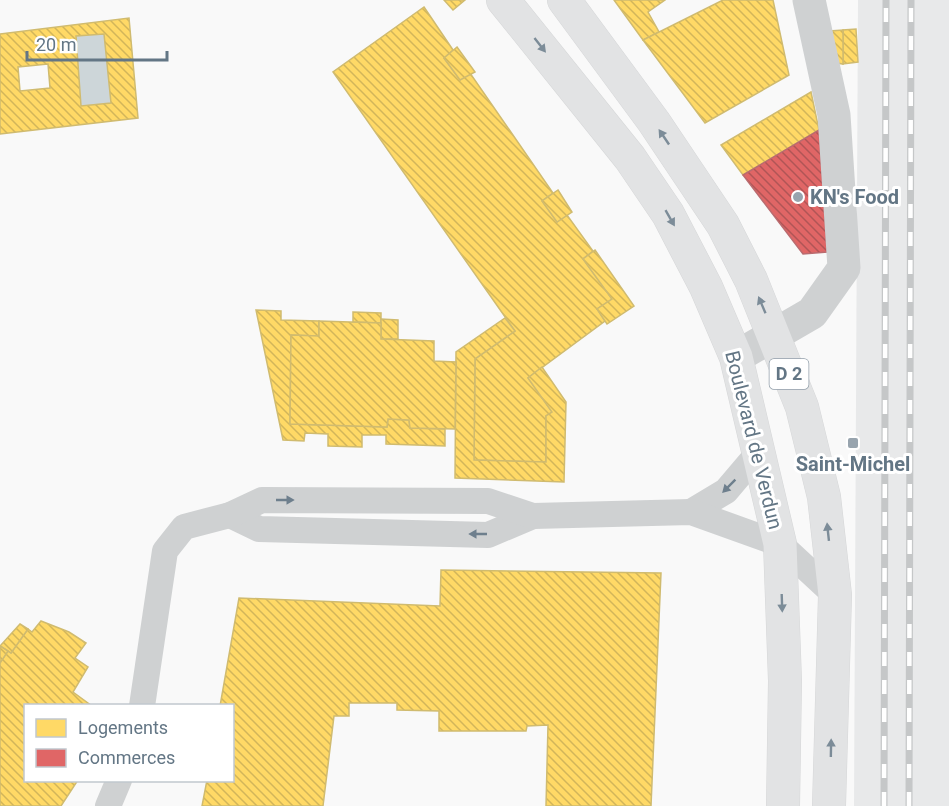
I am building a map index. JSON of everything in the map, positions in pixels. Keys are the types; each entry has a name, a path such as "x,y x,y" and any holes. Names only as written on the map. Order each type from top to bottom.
{"main road":[{"name":"Boulevard de Verdun","path":"503,0 630,158 668,214 706,287 736,357 760,451 780,544 785,681 783,806"},
{"name":"D 2","path":"564,0 654,122 723,225 775,335 802,407 824,497 835,595 829,806"}],"street":[{"path":"736,357 812,313 844,268 834,116 809,0"}],"lane":[{"path":"691,512 726,491 760,451"},
{"path":"142,704 165,551 183,527 230,514 262,500 488,501 533,516 691,512 780,544 835,595"},
{"path":"108,806 118,782"}],"shaded area":[{"path":"858,0 949,0 949,806 854,806"},
{"path":"104,34 111,103 81,106 76,36"}],"building: Logements":[{"path":"444,0 465,0 453,10"},
{"path":"614,0 665,0 648,12 659,32 643,40"},
{"path":"723,0 773,0 789,75 705,123 643,40"},
{"path":"424,7 453,50 444,58 460,80 470,73 553,193 542,201 557,222 567,215 593,251 583,259 612,299 597,309 605,321 528,378 552,412 546,416 546,462 474,460 475,359 515,331 333,72"},
{"path":"129,18 138,118 0,134 0,34","holes":["104,34 111,103 81,106 76,36","48,64 50,88 20,91 18,67"]},
{"path":"856,29 858,62 843,64 843,30"},
{"path":"843,30 843,64 837,63 830,31"},
{"path":"457,47 475,72 460,80 444,58"},
{"path":"811,92 819,130 743,175 721,145"},
{"path":"558,190 572,212 557,222 542,201"},
{"path":"595,250 634,306 607,324 597,309 612,299 583,259"},
{"path":"256,310 281,311 281,320 319,321 319,336 291,335 290,424 387,427 388,419 409,420 410,428 445,429 445,446 386,444 386,435 362,435 362,447 328,446 328,434 305,433 304,441 283,440"},
{"path":"353,312 381,313 381,323 353,322"},
{"path":"505,318 515,331 475,359 474,460 546,462 546,416 552,412 528,378 542,367 566,402 564,482 455,478 456,352"},
{"path":"381,319 398,320 398,339 381,339"},
{"path":"319,321 381,323 381,339 434,341 434,361 456,362 455,429 410,428 409,420 388,419 387,427 290,424 291,335 319,336"},
{"path":"441,570 661,573 651,806 546,806 548,725 527,726 526,731 439,731 439,711 397,710 397,703 349,703 349,716 334,716 323,806 202,806 207,782 234,782 234,704 220,704 239,598 440,606"},
{"path":"41,621 69,632 86,643 75,658 88,667 73,692 89,704 24,704 24,782 77,782 61,806 0,806 0,663 8,651 11,653 28,629 32,632"},
{"path":"20,624 28,629 11,653 0,646"},
{"path":"0,646 8,651 0,663"}],"building: Commerces":[{"path":"819,130 827,252 803,254 743,175"}],"railway":[{"path":"884,806 886,0"},
{"path":"909,806 911,0"}],"place":[{"name":"KN's Food","path":"798,197"},
{"name":"Saint-Michel","path":"853,443"}]}
